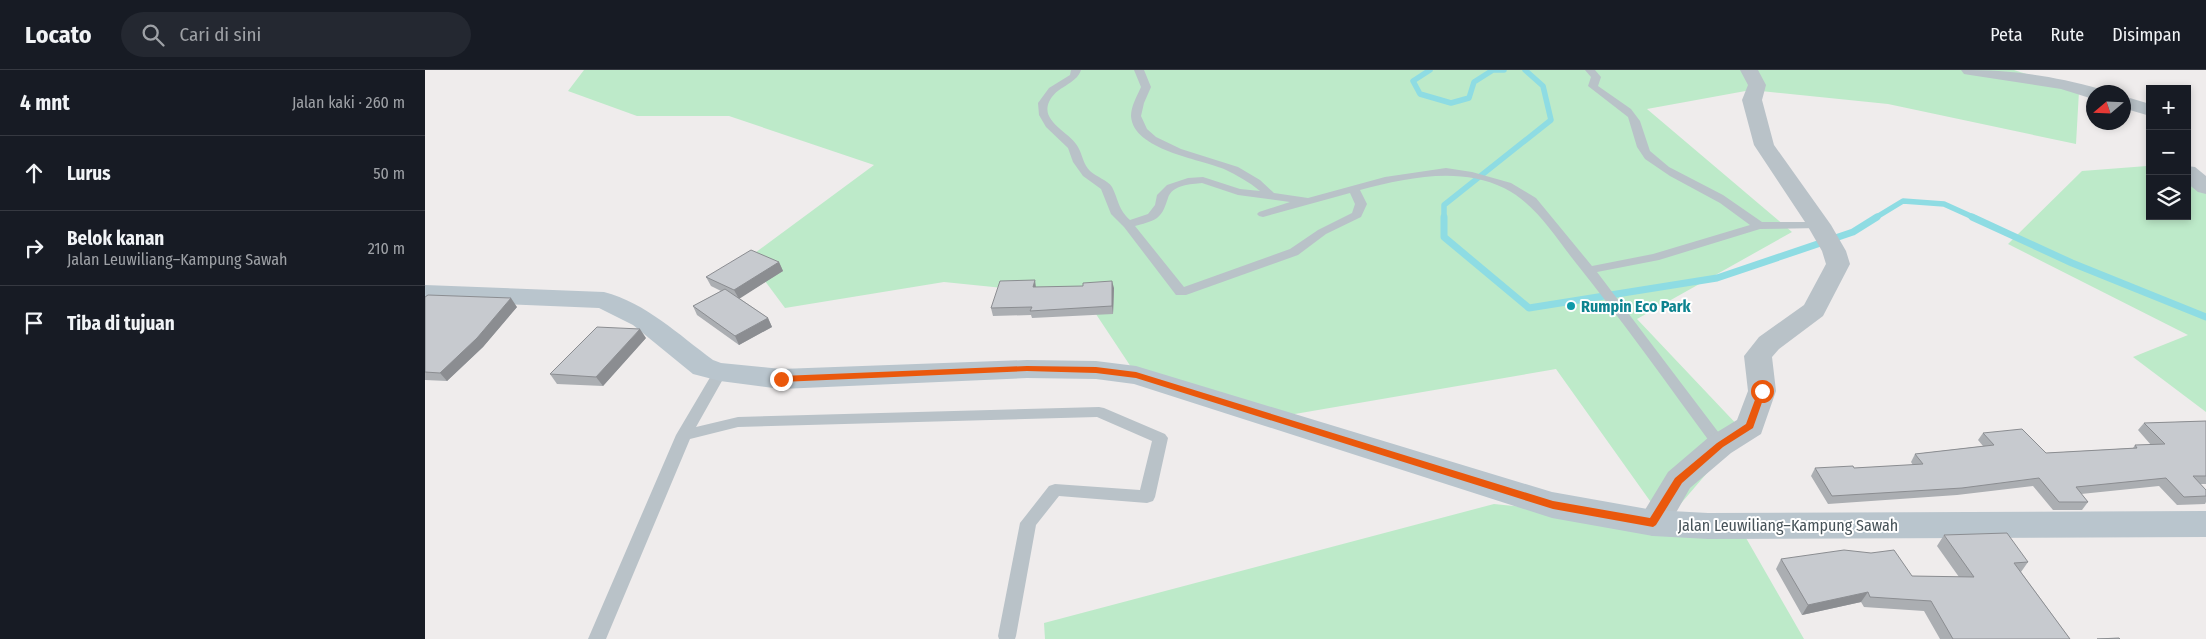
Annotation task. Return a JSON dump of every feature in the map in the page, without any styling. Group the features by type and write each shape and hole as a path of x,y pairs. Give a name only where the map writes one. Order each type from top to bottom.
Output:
{"main road":[{"name":"Jalan Leuwiliang–Kampung Sawah","path":"425,293 603,300 642,319 703,367 720,372 781,379 1027,369 1096,370 1136,375 1553,505 1653,523 1708,526 2206,524"}],"street":[{"path":"1653,523 1679,480 1720,445 1750,426 1762,391 1758,356 1769,343 1814,310 1838,264 1825,236 1764,146 1752,100 1757,85 1749,70"},
{"path":"1971,70 2054,82 2086,91"},
{"path":"2131,104 2146,109"},
{"path":"2191,175 2206,187"}],"lane":[{"path":"1076,70 1074,76 1052,90 1043,103 1044,116 1050,125 1073,147 1078,162 1087,174 1106,187 1115,212 1128,225 1181,292 1294,252 1322,232 1357,215 1361,204 1354,189"},
{"path":"1139,70 1146,87 1136,112 1137,120 1142,129 1157,141 1182,154 1226,166 1242,173 1270,195"},
{"path":"1590,70 1596,77 1593,86 1598,92 1626,108 1634,118 1640,145 1648,156 1660,166 1721,198 1759,226"},
{"path":"1263,214 1385,180 1446,171 1472,175 1507,186 1532,200 1603,288 1720,445"},
{"path":"1128,225 1152,216 1161,206 1163,195 1171,187 1187,181 1203,180 1238,192 1308,201"},
{"path":"1589,270 1655,257 1759,226 1825,236"},
{"path":"597,639 684,435 720,372"},
{"path":"684,435 738,422 1099,412 1160,438 1147,496 1055,490 1028,523 1007,636"}],"green space":[{"path":"584,70 2014,70 2079,91 2076,144 1888,104 1751,90 1647,109 1792,232 1637,319 1743,431 1665,522 1556,369 1265,419 1133,370 1084,296 944,282 785,308 748,258 874,165 729,116 637,116 568,91"},
{"path":"2146,166 2146,220 2191,220 2191,177 2206,181 2206,412 2133,357 2188,335 2008,244 2082,171"},
{"path":"1494,504 1742,531 1804,639 1045,639 1044,623"}],"building":[{"path":"751,250 779,262 734,290 706,277"},
{"path":"1035,280 1033,287 1083,286 1083,283 1112,281 1112,306 1030,311 1032,307 991,308 1000,281"},
{"path":"725,289 768,318 735,336 693,306"},
{"path":"428,295 511,298 477,338 440,373 425,372 425,297"},
{"path":"597,327 640,329 596,377 550,374"},
{"path":"2206,421 2206,476 2193,476 2206,490 2206,496 2184,497 2166,478 2076,487 2088,502 2059,502 2039,478 1962,488 1832,496 1815,468 1923,464 1915,454 1994,445 1983,433 2022,429 2046,453 2137,448 2135,445 2165,444 2144,423"},
{"path":"2007,533 2028,562 2014,563 2070,639 1953,639 1931,601 1870,597 1868,592 1808,605 1781,559 1844,550 1871,553 1894,550 1912,576 1974,577 1944,535"}],"waterway":[{"path":"1430,70 1413,81 1420,94 1451,103 1469,98 1474,82 1493,70 1504,70"},
{"path":"1525,70 1543,86 1551,120 1444,205 1444,237 1529,308 1717,278 1853,232 1877,217"},
{"path":"1875,218 1903,201 1944,204 1975,218"},
{"path":"1972,217 2072,263 2206,317"}],"place":[{"name":"Rumpin Eco Park","path":"1571,306"}],"route":[{"path":"781,379 1027,369 1096,370 1136,375 1553,505 1653,523 1679,480 1720,445 1750,426 1762,391"}]}
